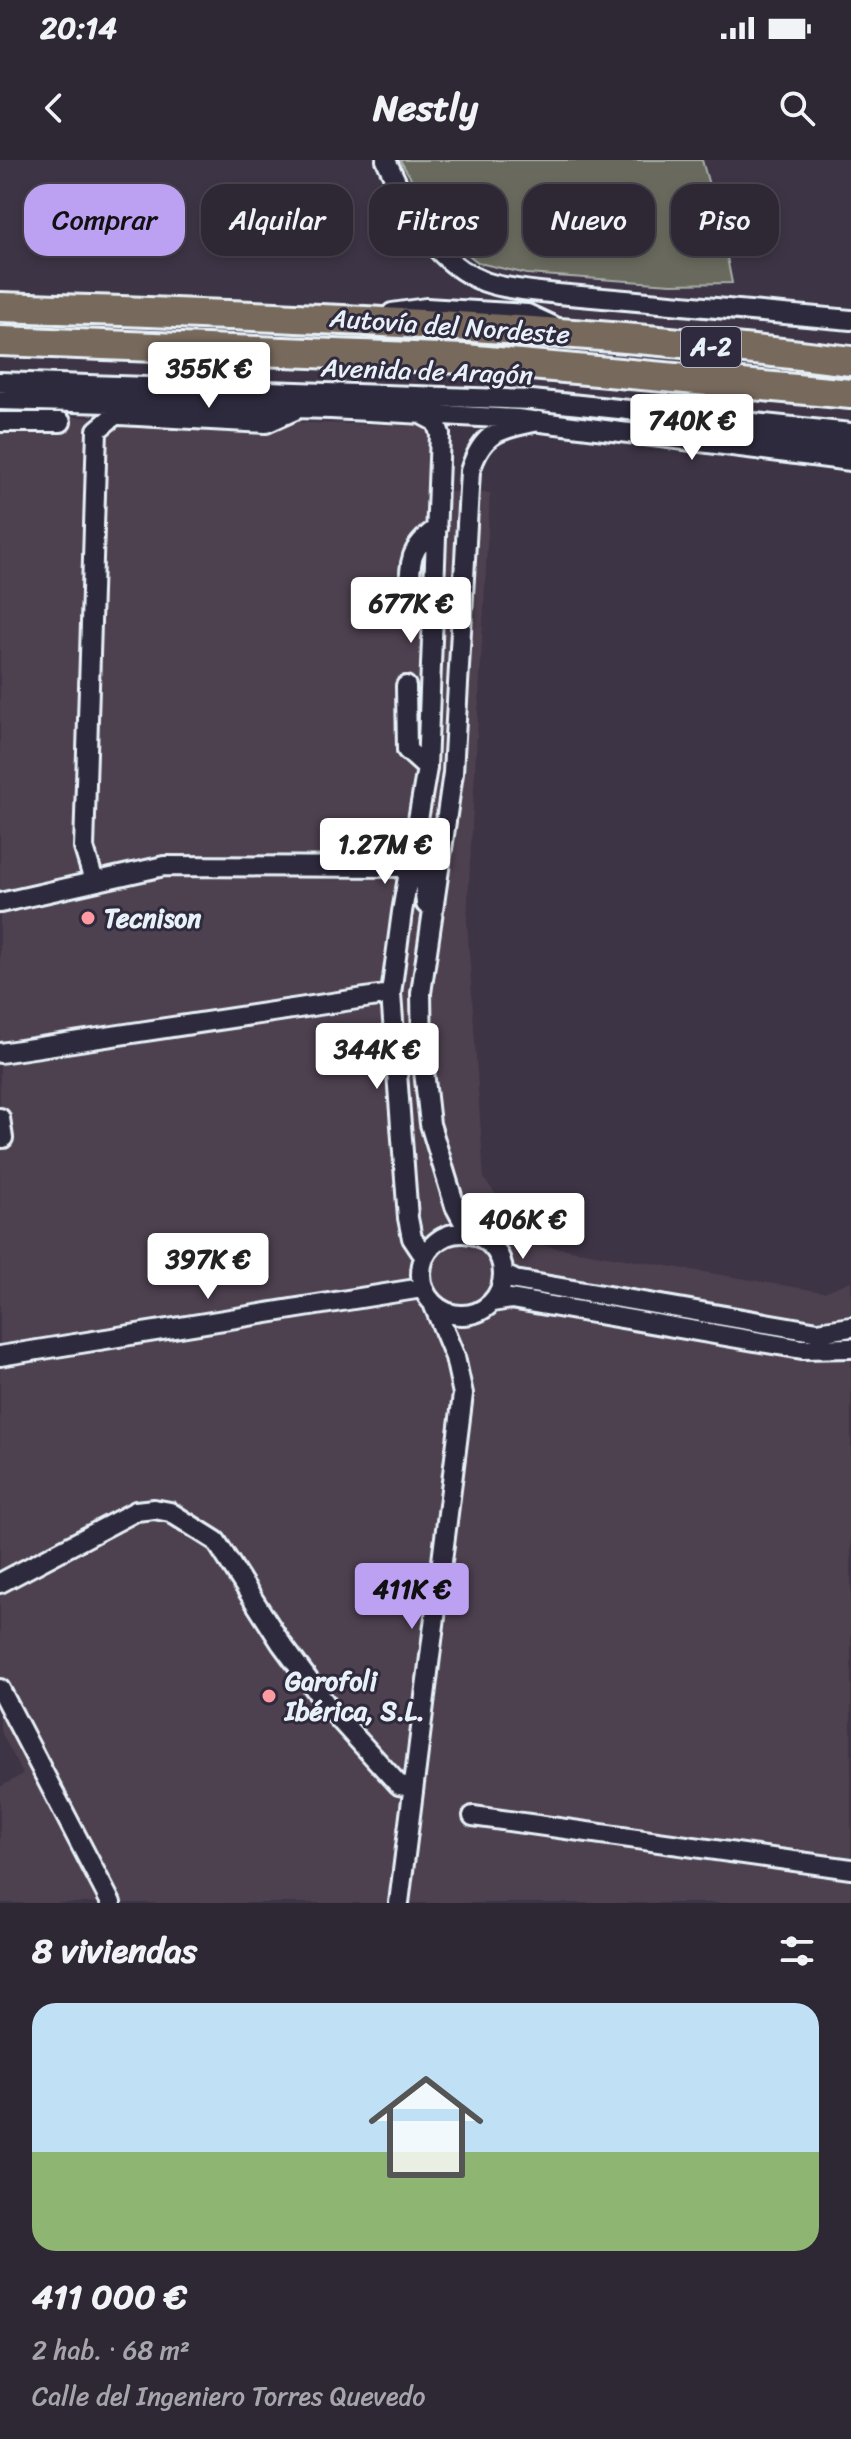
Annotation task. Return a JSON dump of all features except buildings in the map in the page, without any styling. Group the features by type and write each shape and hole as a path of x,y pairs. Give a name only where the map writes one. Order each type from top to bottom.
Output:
{"highway":[{"name":"Autovía del Nordeste","path":"0,307 352,319 572,335 851,361"},
{"name":"Autovía del Nordeste","path":"0,341 465,359 851,394"}],"street":[{"path":"386,160 418,226 436,250 485,282 558,294 851,320"},
{"name":"Avenida de Aragón","path":"0,382 532,400 851,433"},
{"path":"0,400 108,409 300,408 538,421 851,461"},
{"path":"532,400 851,447"},
{"path":"94,881 84,848 97,430 108,409"},
{"path":"419,413 436,422 440,434 427,768 391,994 408,1218 412,1238 424,1256"},
{"path":"470,1234 455,1206 430,1124 422,1053 421,993 453,773 470,471 476,452 489,436 538,421"},
{"path":"0,422 61,422"},
{"path":"410,608 411,560 415,547 437,528"},
{"path":"406,686 407,750 427,768"},
{"path":"0,903 164,866 409,867 423,871 428,936"},
{"path":"0,1053 391,994"},
{"path":"0,1118 3,1138"},
{"path":"399,1903 463,1394 455,1357 434,1306 422,1288 421,1267 424,1256 438,1240 459,1233 470,1234 490,1244 497,1252 503,1274 502,1284 492,1302 479,1312 464,1316 448,1314 434,1306"},
{"path":"503,1274 515,1280 818,1332 851,1327"},
{"path":"0,1356 422,1288"},
{"path":"492,1302 511,1299 802,1349 851,1348"},
{"path":"455,1357 461,1334 472,1314"},
{"path":"0,1583 136,1511 154,1509 170,1512 216,1541 281,1643 329,1708 399,1785 413,1787"},
{"path":"0,1689 111,1903"},
{"path":"473,1816 851,1869"}],"shaded area":[{"path":"0,415 430,426 428,491 490,493 467,920 484,1179 535,1244 824,1292 851,1281 851,1903 0,1903 0,1787 23,1774 0,1730"}],"green space":[{"path":"400,160 702,160 709,184 671,184 671,256 727,256 732,283 671,284 527,274 479,263 470,256 507,256 507,184 414,184"}],"place":[{"name":"Tecnison","path":"88,918"},
{"name":"Garofoli Ibérica, S.L.","path":"269,1696"}]}
